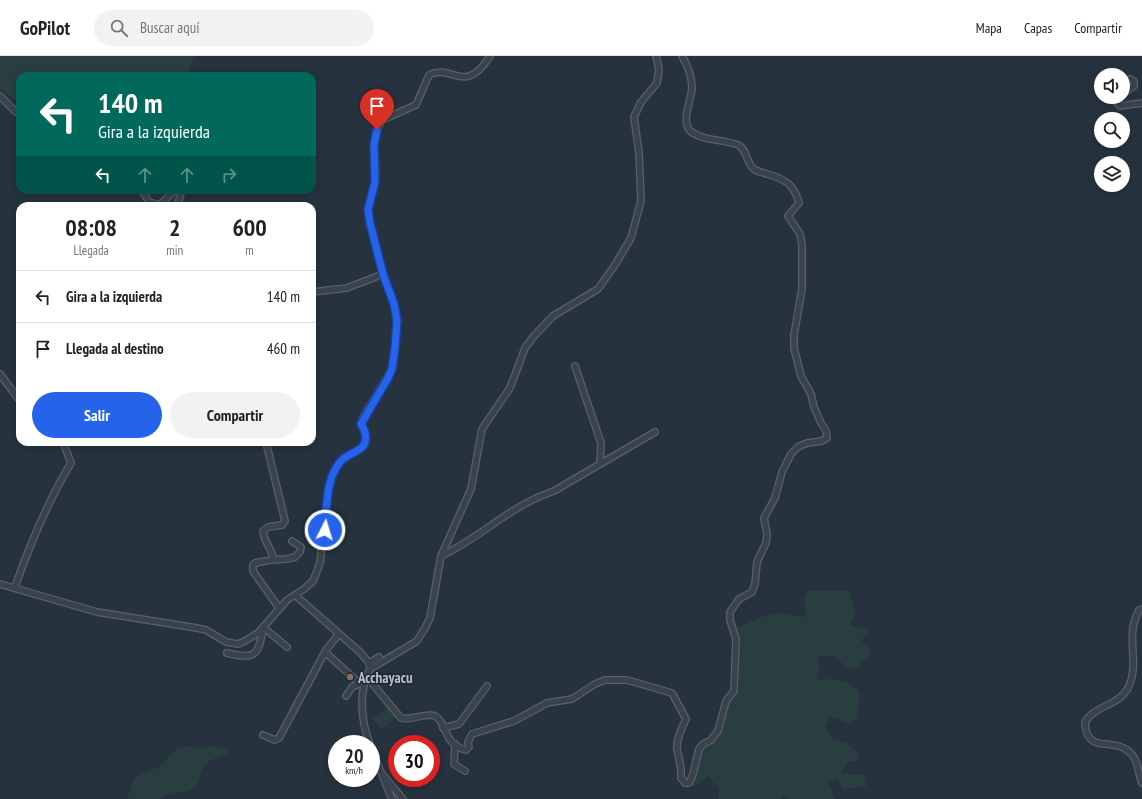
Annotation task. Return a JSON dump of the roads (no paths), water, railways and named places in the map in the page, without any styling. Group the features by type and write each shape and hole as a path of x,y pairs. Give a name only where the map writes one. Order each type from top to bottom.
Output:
{"street":[{"path":"0,584 15,587 97,612 206,630 226,642 238,644 252,638 279,608 313,581 320,563 328,488 336,467 344,459 362,448 365,438 361,424 362,419 392,369 395,348 397,321 394,304 383,274 368,210 375,182 374,145 377,130 382,120 416,105 429,75 441,72 457,77 472,75 484,66 490,56"},
{"path":"346,696 352,687 363,680 370,669 417,641 425,628 430,618 440,556 471,489 482,429 510,388 525,348 553,316 598,289 615,265 631,238 641,201 639,153 634,117 641,102 657,83 659,69 656,56"},
{"path":"326,653 363,680 401,718 408,720 428,714 439,718 449,739 454,744 466,750 469,747 468,742 472,734 514,721 547,703 572,699 595,684 605,680 627,680 672,693 686,718 677,748 682,769 681,778 685,783 689,783 693,774 699,748 711,740 718,731 726,701 734,691 736,639 730,620 730,612 739,599 752,592 755,584 757,562 766,543 767,534 764,518 775,498 786,463 791,454 798,447 806,443 822,441 827,438 826,431 814,408 811,394 801,376 794,348 794,335 802,289 802,245 800,234 788,216 799,203 796,193 785,180 759,172 752,167 746,154 740,146 710,139 690,131 686,120 691,93 691,82 689,69 682,56"},
{"path":"1130,79 1134,81 1134,86 1130,89"},
{"path":"0,96 16,112"},
{"path":"1118,104 1120,106 1142,103"},
{"path":"163,202 171,194"},
{"path":"316,292 348,288 383,274"},
{"path":"575,366 601,443 600,463"},
{"path":"0,374 16,396"},
{"path":"440,556 454,550 496,521 537,497 554,491 655,432"},
{"path":"15,587 31,542 60,482 71,463 65,446"},
{"path":"267,446 285,521 282,525 268,527 263,531 263,535 273,557 271,560"},
{"path":"279,608 253,571 253,565 255,563 295,557 300,552 301,546 292,541"},
{"path":"295,595 360,652 369,663 370,669"},
{"path":"1142,609 1138,610 1134,619 1131,634 1134,666 1128,689 1115,702 1091,713 1085,722 1087,734 1097,743 1121,747 1132,755 1139,769 1142,783"},
{"path":"263,627 287,647"},
{"path":"228,653 245,657 254,655 258,650 263,627"},
{"path":"263,735 275,740 279,738 326,650 339,634"},
{"path":"369,663 379,657"},
{"path":"363,680 362,694 366,735"},
{"path":"443,728 459,724 488,686"},
{"path":"454,744 454,764 465,771"},
{"path":"381,773 392,799"},
{"path":"381,773 403,799"}],"place":[{"name":"Acchayacu","path":"350,677"}]}
